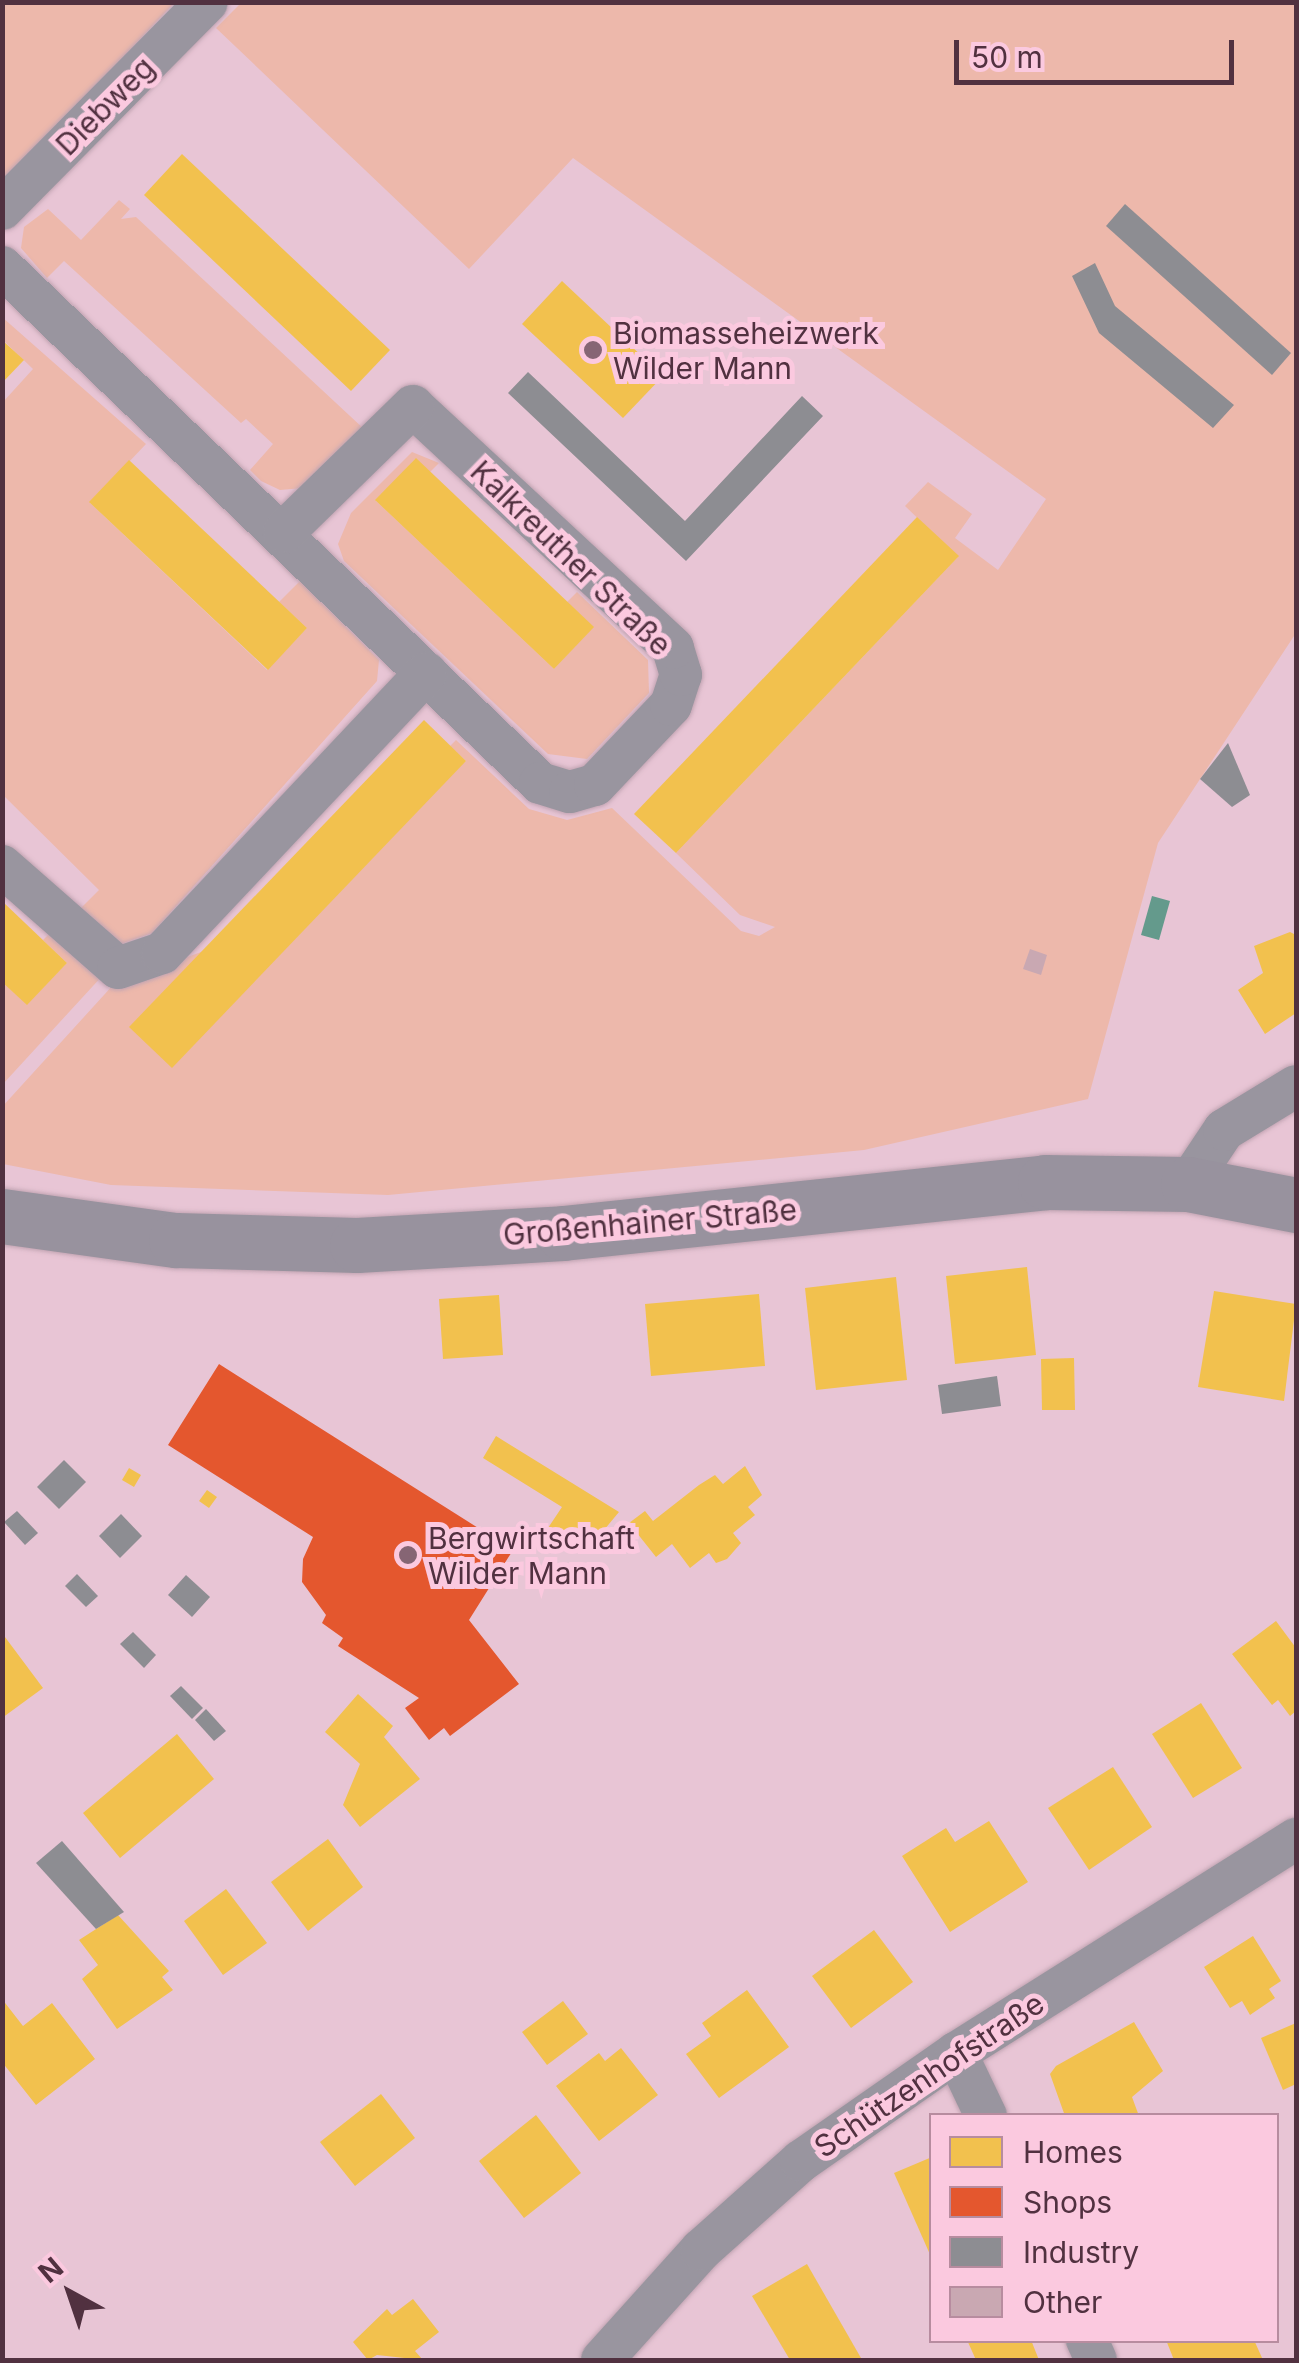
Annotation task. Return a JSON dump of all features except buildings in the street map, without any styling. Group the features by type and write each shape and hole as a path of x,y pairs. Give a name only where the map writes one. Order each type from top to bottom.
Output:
{"main road":[{"name":"Großenhainer Straße","path":"2,1216 176,1240 356,1245 563,1233 1045,1182 1188,1184 1296,1205"}],"street":[{"name":"Diebweg","path":"2,209 207,2"},
{"name":"Kalkreuther Straße","path":"2,267 284,532 540,783 570,792 595,785 671,705 682,675 673,648 413,406 284,532"},
{"path":"2,866 118,968 162,953 426,673"},
{"path":"1188,1184 1224,1130 1296,1086"},
{"name":"Schützenhofstraße","path":"602,2360 701,2250 801,2161 956,2053 1296,1839"},
{"path":"956,2053 985,2113"}],"shaded area":[{"path":"3,3 174,3 3,184"},
{"path":"241,3 1296,3 1296,633 1158,843 1088,1099 864,1150 388,1195 111,1185 3,1164 2,1107 114,984 201,952 466,761 450,746 456,740 529,809 567,820 612,808 741,931 759,936 775,927 740,915 676,853 958,557 905,506 928,482 972,514 955,538 998,570 1046,499 573,158 469,269 216,28"},
{"path":"119,200 130,209 121,219 136,217 364,429 303,488 280,490 261,481 250,470 273,444 246,419 241,423 64,261 47,278 21,248 24,227 48,209 81,240"},
{"path":"2,317 146,444 90,503 267,670 307,628 279,602 300,581 379,660 377,681 152,933 115,946 69,920 99,890 3,795 3,402 33,369 3,340"},
{"path":"412,452 439,463 430,472 415,459 376,501 554,669 593,627 567,602 577,592 648,660 649,693 587,759 548,754 344,561 338,544 351,513"},
{"path":"1152,896 1170,901 1159,940 1141,935"},
{"path":"55,928 104,974 3,1084 2,982 27,1004 67,963 43,940"}],"place":[{"name":"Biomasseheizwerk Wilder Mann","path":"593,350"},
{"name":"Bergwirtschaft Wilder Mann","path":"408,1555"}]}
